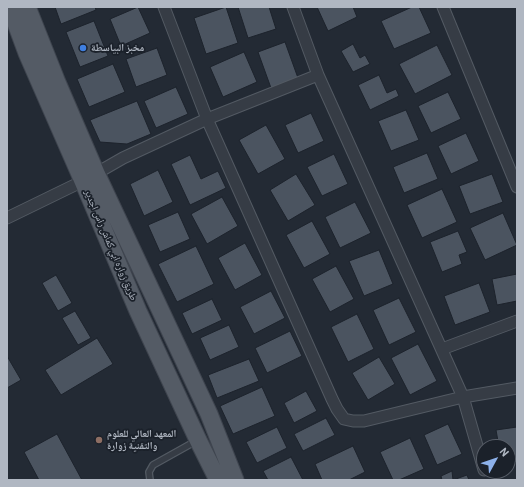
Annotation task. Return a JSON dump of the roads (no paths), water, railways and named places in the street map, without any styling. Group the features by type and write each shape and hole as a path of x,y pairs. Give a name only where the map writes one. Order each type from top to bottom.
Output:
{"main road":[{"name":"طريق زواره ابي كماش راس اجدير","path":"10,7 27,53 90,177 138,311 218,480"},
{"path":"27,7 56,80 90,177 209,414 235,480"}],"street":[{"path":"164,7 207,119 332,399 344,418 353,421 364,421 464,397 517,388"},
{"path":"293,7 318,76 464,397 476,441"},
{"path":"443,7 513,166 517,187"},
{"path":"7,218 90,177 124,158 207,119 318,76"},
{"path":"442,349 517,321"}],"lane":[{"path":"150,480 149,472 153,465 198,440"}],"place":[{"name":"مخبز البياسطة","path":"83,48"},
{"name":"المعهد العالي للعلوم والتقنية زوارة","path":"99,440"}]}
